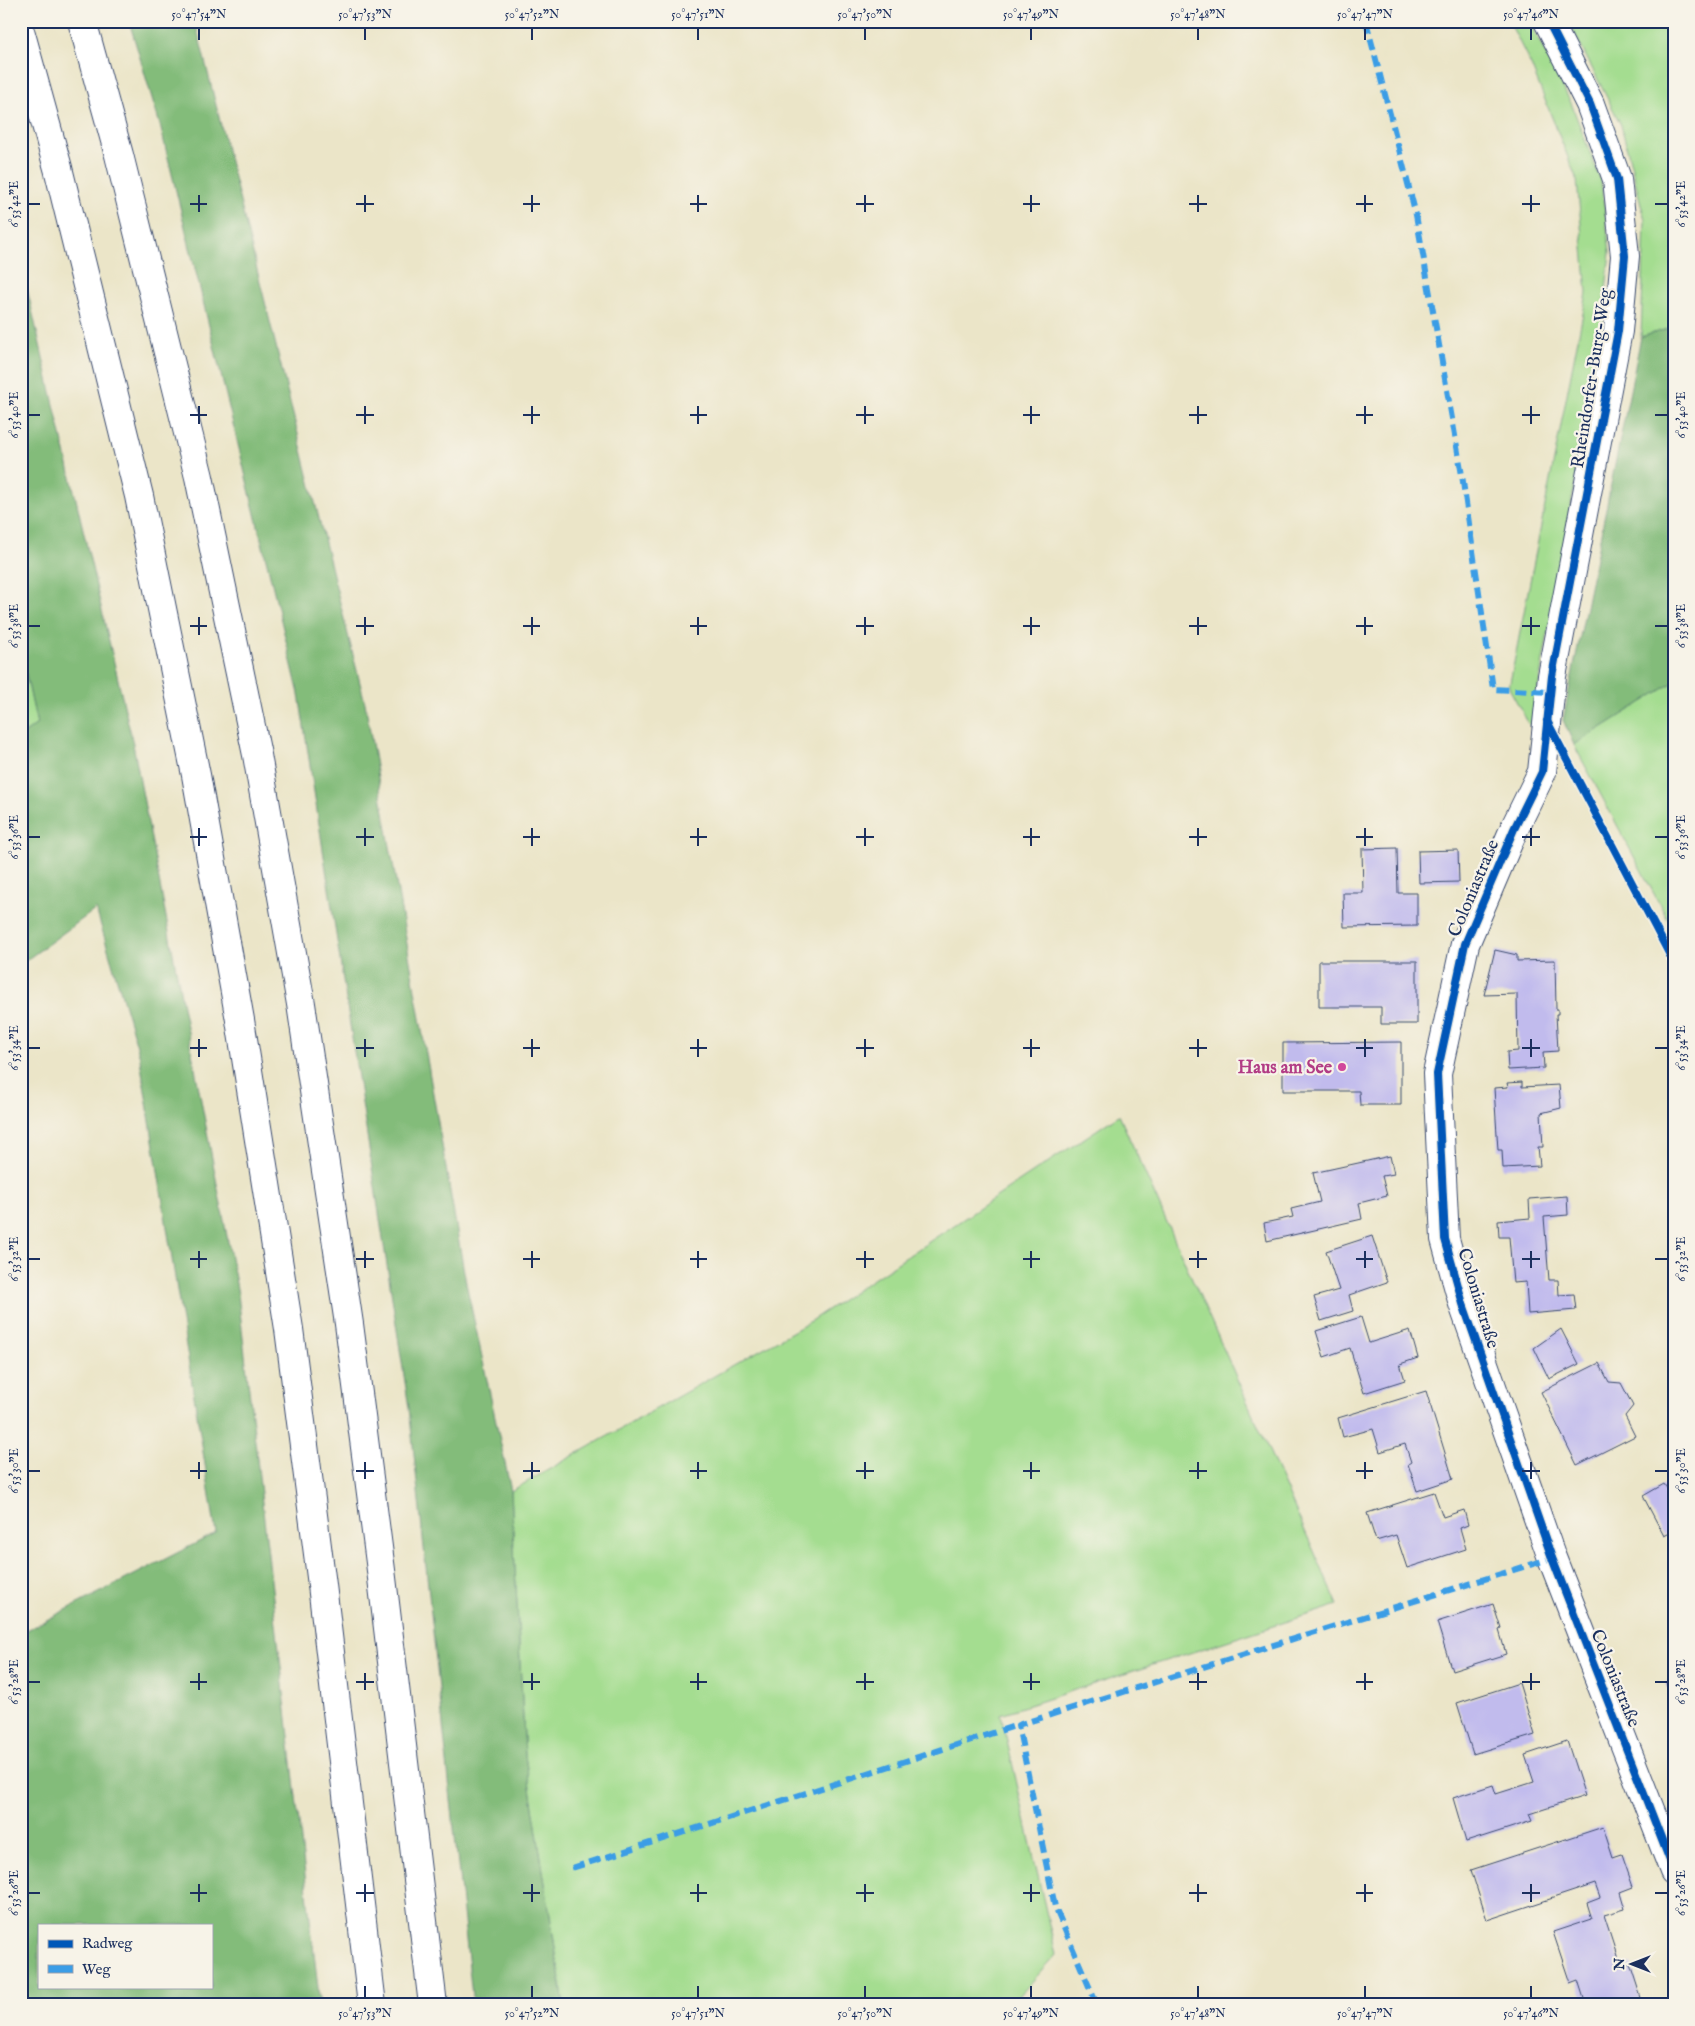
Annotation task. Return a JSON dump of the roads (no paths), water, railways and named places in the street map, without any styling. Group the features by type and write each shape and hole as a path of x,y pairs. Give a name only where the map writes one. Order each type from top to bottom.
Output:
{"main road":[{"path":"82,21 119,155 199,477 258,756 301,1004 349,1324 382,1578 433,2005"},
{"name":"Rheindorfer-Burg-Weg","path":"1548,21 1590,104 1617,179 1625,256 1618,331 1552,676 1548,721"},
{"path":"21,34 58,168 139,496 196,774 240,1020 290,1339 324,1595 372,2005"},
{"name":"Coloniastraße","path":"1548,721 1542,772 1514,829 1465,944 1437,1074 1445,1239 1463,1304 1552,1558 1674,1870"}],"place":[{"name":"Haus am See","path":"1342,1067"}]}
